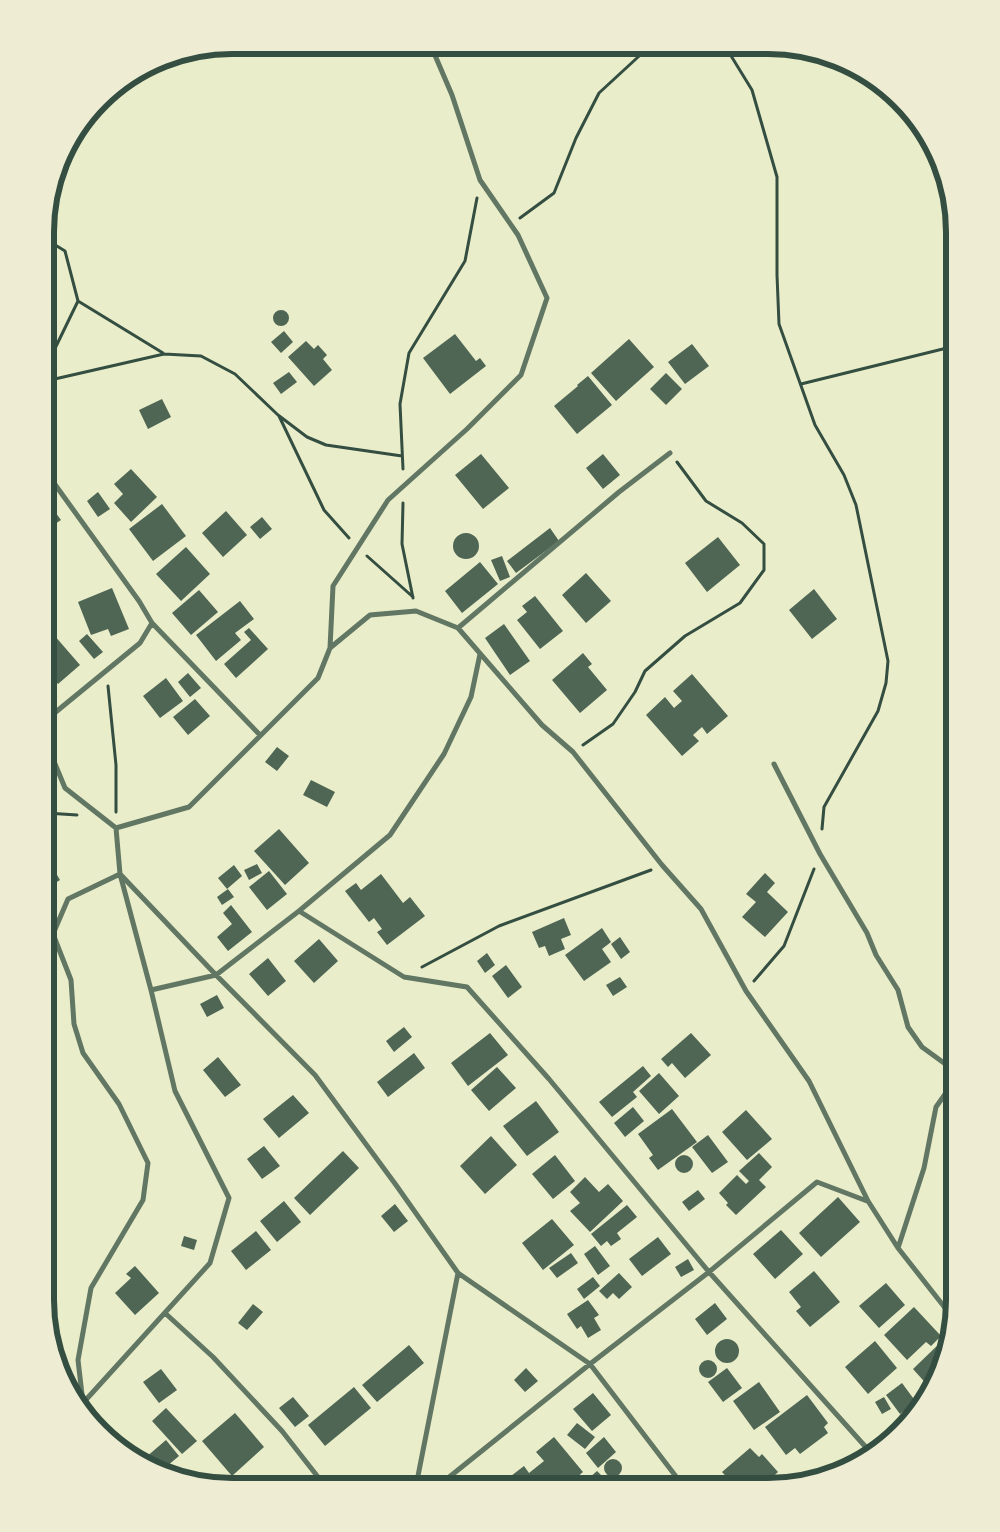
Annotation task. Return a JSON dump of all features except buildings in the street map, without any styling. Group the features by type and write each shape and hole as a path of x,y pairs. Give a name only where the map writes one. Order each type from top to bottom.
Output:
{"street":[{"path":"116,828 189,807 318,678 330,648 333,586 388,500 467,430 521,375 547,298 518,235 480,180 452,95 434,54"},
{"path":"458,628 619,492 670,453"},
{"path":"54,483 139,601 152,623 260,735"},
{"path":"330,648 370,615 416,611 458,628 542,726 573,752 662,865 701,909 746,991 809,1081 868,1201 898,1248 946,1309"},
{"path":"54,713 140,643 152,623"},
{"path":"152,990 216,975 300,910 390,835 444,754 471,697 480,654"},
{"path":"54,761 65,788 116,828 120,874 152,990 175,1090 230,1198 210,1263 86,1402"},
{"path":"774,764 820,854 867,933 876,956 898,990 908,1027 922,1047 946,1064"},
{"path":"120,874 315,1075 458,1273 590,1364 677,1478"},
{"path":"54,932 68,899 120,874"},
{"path":"300,910 404,977 466,988 549,1079 709,1272 867,1448"},
{"path":"54,937 71,980 74,1024 83,1053 119,1104 148,1163 143,1200 91,1288 78,1360 81,1394"},
{"path":"898,1248 924,1168 936,1107 946,1093"},
{"path":"448,1478 590,1364 709,1272 817,1182 868,1201"},
{"path":"418,1478 458,1273"},
{"path":"165,1313 213,1357 282,1431 318,1478"}],"path":[{"path":"511,225 554,193 576,138 599,93 641,54"},
{"path":"730,54 752,90 777,177 777,275 780,324 815,425 844,475 856,506 888,661 886,683 878,711 824,807 820,854 784,946 746,991"},
{"path":"416,611 402,544 403,486 400,404 409,353 465,261 480,180"},
{"path":"54,245 65,251 78,301 54,350"},
{"path":"78,301 164,354"},
{"path":"801,384 946,348"},
{"path":"54,379 164,354 201,356 235,374 278,415 307,437 326,445 402,456"},
{"path":"278,415 324,510 358,548 413,598"},
{"path":"573,752 613,724 635,692 644,671 685,636 740,603 764,570 764,544 742,523 706,501 670,453"},
{"path":"107,670 116,766 116,828"},
{"path":"54,814 102,817"},
{"path":"404,977 499,926 662,865"}]}
